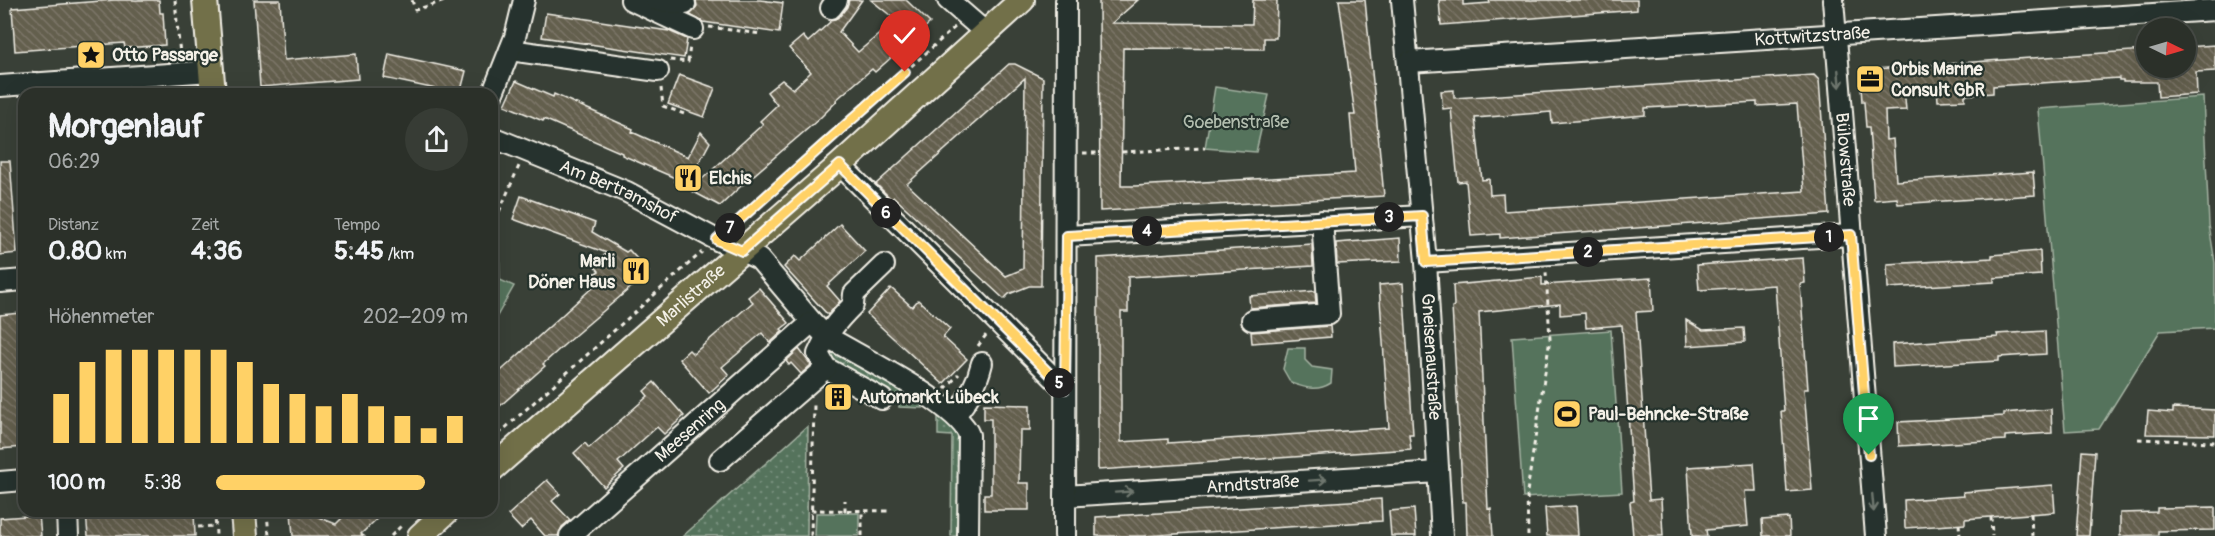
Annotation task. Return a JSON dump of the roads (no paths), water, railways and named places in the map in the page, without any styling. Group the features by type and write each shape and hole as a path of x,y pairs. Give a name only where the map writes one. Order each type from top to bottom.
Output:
{"main road":[{"path":"205,0 212,88"},
{"name":"Marlistraße","path":"498,464 840,165 976,24 1022,0"},
{"path":"243,517 245,536"},
{"path":"420,536 441,517"}],"street":[{"path":"495,88 510,50 524,0"},
{"path":"631,0 693,29"},
{"path":"656,0 685,4"},
{"path":"948,0 976,24"},
{"path":"1065,536 1066,0"},
{"name":"Gneisenaustraße","path":"1402,0 1426,262 1442,536"},
{"name":"Bülowstraße","path":"1833,0 1875,536"},
{"name":"Kottwitzstraße","path":"1408,62 1835,34 2077,9 2215,10"},
{"path":"510,50 664,65"},
{"path":"45,88 181,72 211,71"},
{"path":"0,86 24,88"},
{"name":"Am Bertramshof","path":"498,139 627,192 742,251"},
{"path":"840,165 1065,389"},
{"path":"1067,236 1422,216"},
{"path":"1252,320 1329,314 1322,221"},
{"path":"1426,262 1851,235"},
{"path":"742,251 759,259 819,329 935,399 964,425 969,435 968,536"},
{"name":"Meesenring","path":"570,536 819,329 835,323 853,306 854,294 884,265"},
{"path":"0,282 18,280"},
{"path":"819,329 818,354 826,368 882,399"},
{"path":"955,416 973,390 982,363"},
{"path":"720,460 826,368"},
{"name":"Arndtstraße","path":"1065,496 1438,472"},
{"path":"0,482 18,480"},
{"path":"67,517 68,536"}],"place":[{"name":"Otto Passarge","path":"91,55"},
{"name":"Orbis Marine Consult GbR","path":"1870,79"},
{"name":"Elchis","path":"688,178"},
{"name":"Marli Döner Haus","path":"636,271"},
{"name":"Automarkt Lübeck","path":"838,397"},
{"name":"Paul-Behncke-Straße","path":"1567,414"}],"park label":[{"name":"Goebenstraße","path":"1236,122"}]}
